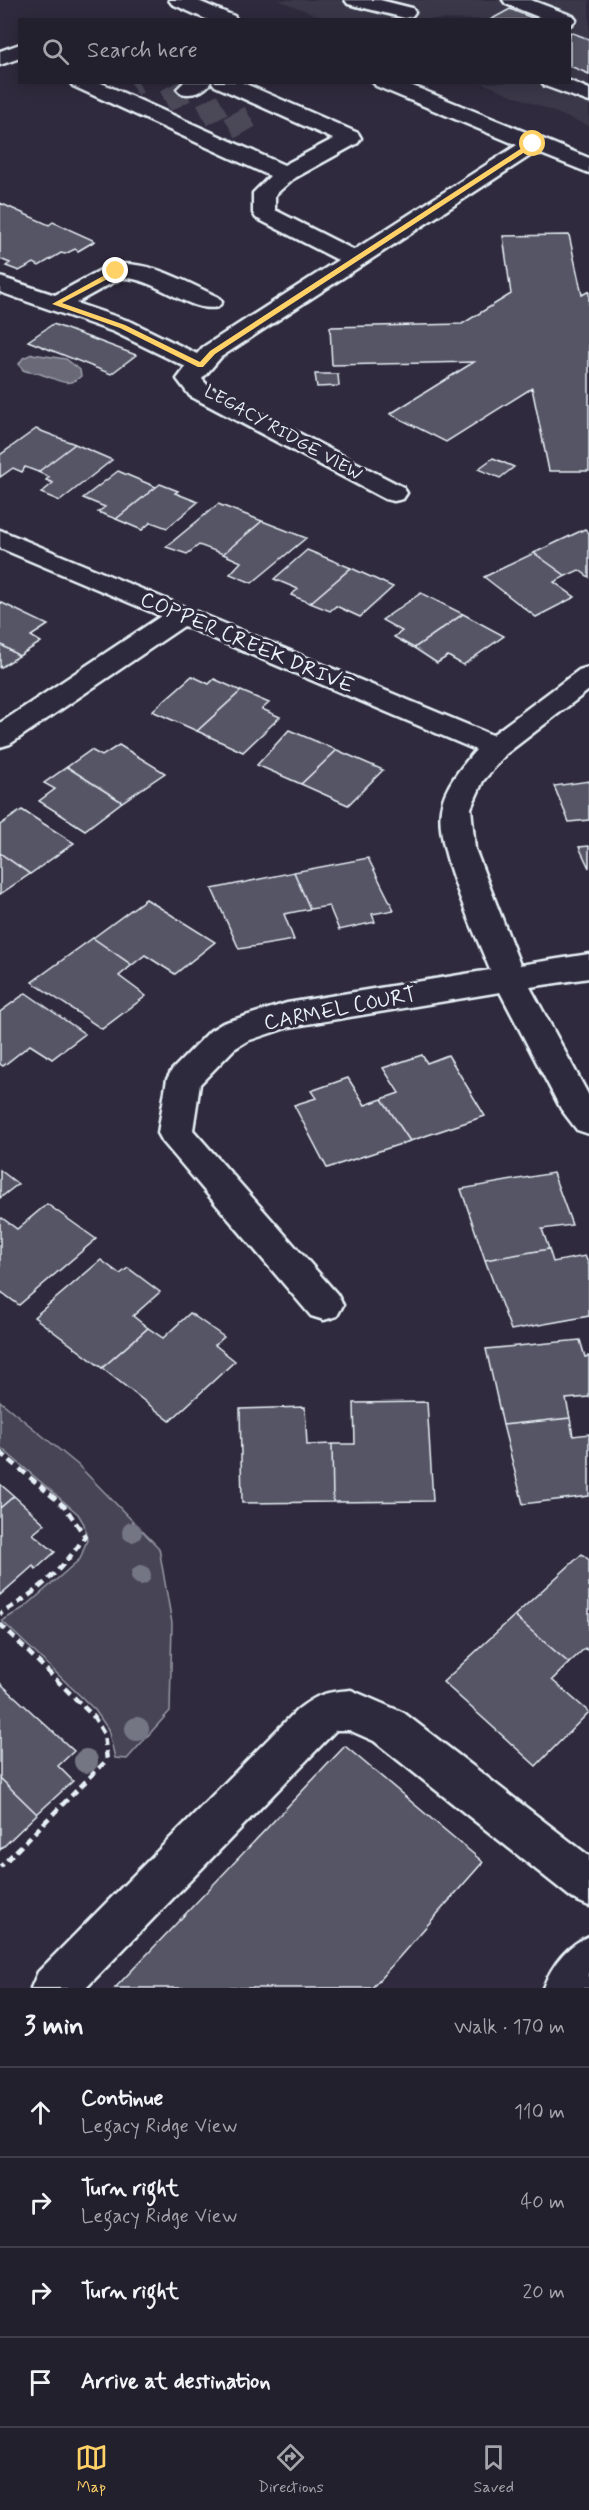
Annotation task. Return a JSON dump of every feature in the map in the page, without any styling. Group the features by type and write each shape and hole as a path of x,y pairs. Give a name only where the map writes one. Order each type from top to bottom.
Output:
{"street":[{"path":"179,0 222,18"},
{"path":"355,0 405,12"},
{"path":"513,0 566,15 589,28"},
{"path":"85,84 285,174"},
{"path":"388,84 589,166"},
{"path":"557,84 589,96"},
{"path":"111,97 132,86"},
{"path":"223,93 245,92 350,138 285,174 264,193 264,213 355,259"},
{"path":"145,111 165,100"},
{"path":"251,116 273,104"},
{"path":"180,127 202,115"},
{"path":"209,140 230,128"},
{"name":"LEGACY RIDGE VIEW","path":"394,493 200,391 189,379 212,352 533,144"},
{"path":"56,304 116,271 125,269 138,272 210,302"},
{"name":"LEGACY RIDGE VIEW","path":"0,284 123,327 201,365"},
{"name":"COPPER CREEK DRIVE","path":"0,538 180,616 495,747"},
{"path":"0,737 180,616"},
{"path":"589,676 495,747 469,778 456,808 459,849 509,978 573,1100 589,1121"},
{"path":"509,978 589,966"},
{"name":"CARMEL COURT","path":"324,1305 175,1133 184,1079 222,1040 236,1032 287,1015 509,978"},
{"path":"54,1988 312,1724 328,1711 351,1710 389,1726 589,1884"}],"path":[{"path":"0,1452 65,1507 85,1536 72,1557 27,1600 0,1614"},
{"path":"0,1623 94,1717 104,1734 107,1760 0,1867"}],"shaded area":[{"path":"278,0 589,0 589,126 484,84 571,84 571,18 323,18"},
{"path":"0,1401 78,1465 159,1548 172,1623 170,1711 127,1759 115,1758 108,1729 95,1710 2,1621 25,1607 80,1559 87,1540 84,1524 78,1514 0,1447"}],"water":[{"path":"32,354 66,359 80,370 81,376 72,382 67,382 23,370 19,364 23,358"}],"building":[{"path":"510,9 532,18 494,18"},
{"path":"571,32 589,39 589,74 571,66"},
{"path":"0,203 49,225 53,222 95,241 78,251 75,249 65,254 61,253 39,266 34,263 19,271 6,266 10,263 0,259"},
{"path":"569,235 582,295 589,291 589,471 549,471 532,388 446,442 390,414 474,362 332,365 330,327 462,324 511,294 503,236"},
{"path":"53,324 136,355 111,374 28,341"},
{"path":"315,374 338,374 339,386 317,387"},
{"path":"36,429 75,444 38,472 25,467 22,472 13,468 0,477 0,455"},
{"path":"75,444 112,460 60,501 41,493 53,483 46,480 49,477 38,472"},
{"path":"493,458 514,467 500,478 478,469"},
{"path":"118,471 156,487 116,519 98,512 105,507 83,498"},
{"path":"160,484 198,502 167,528 151,522 142,530 116,519"},
{"path":"218,504 262,521 223,554 199,545 187,554 166,547"},
{"path":"262,521 306,538 252,583 230,574 241,562 223,554"},
{"path":"585,529 589,533 589,577 579,570 566,576 534,553"},
{"path":"307,550 351,568 310,603 291,595 298,589 274,579"},
{"path":"534,553 566,576 554,582 575,597 536,617 484,577"},
{"path":"351,568 393,587 360,617 336,606 330,611 310,603"},
{"path":"421,593 463,614 414,648 394,637 402,631 382,620"},
{"path":"0,602 48,625 31,636 41,642 19,656 0,644"},
{"path":"463,614 504,636 463,665 448,656 437,663 414,648"},
{"path":"0,644 19,656 0,668"},
{"path":"192,676 209,684 214,679 241,691 197,731 152,711"},
{"path":"241,691 269,703 262,709 280,717 243,752 197,731"},
{"path":"289,730 337,750 301,784 257,765"},
{"path":"119,745 165,773 122,802 67,767 91,750 102,756"},
{"path":"337,750 383,770 348,805 301,784"},
{"path":"67,767 122,802 85,830 39,801 55,789 44,783"},
{"path":"589,781 589,820 569,822 554,786"},
{"path":"22,810 74,843 30,874 0,853 0,825"},
{"path":"589,846 589,868 579,847"},
{"path":"0,853 30,874 0,894"},
{"path":"368,858 394,910 372,914 375,922 339,930 329,906 310,909 294,872"},
{"path":"294,872 310,909 284,914 294,940 239,949 212,889"},
{"path":"146,899 215,942 175,974 145,955 132,965 93,938"},
{"path":"93,938 132,965 119,976 146,996 102,1029 32,982"},
{"path":"26,993 85,1034 52,1059 30,1045 3,1066 0,1064 0,1012"},
{"path":"422,1055 427,1063 448,1055 485,1116 410,1141 382,1099 399,1093 383,1068"},
{"path":"348,1078 365,1105 382,1099 410,1141 327,1168 294,1105 316,1098 311,1091"},
{"path":"0,1170 18,1184 0,1198"},
{"path":"553,1173 572,1225 542,1229 549,1249 485,1260 461,1189"},
{"path":"47,1204 96,1239 19,1305 0,1291 0,1220 2,1218 17,1229"},
{"path":"549,1249 553,1262 585,1256 589,1265 589,1316 511,1330 485,1260"},
{"path":"101,1260 120,1274 128,1268 160,1292 133,1316 148,1328 102,1368 34,1317"},
{"path":"190,1313 224,1337 215,1345 235,1361 170,1421 102,1368 148,1328 163,1338"},
{"path":"580,1340 585,1357 589,1356 589,1397 566,1399 570,1418 503,1425 486,1349"},
{"path":"427,1402 433,1501 333,1502 332,1444 355,1444 354,1403"},
{"path":"305,1407 307,1445 332,1444 333,1502 242,1503 240,1409"},
{"path":"570,1418 573,1436 589,1434 589,1496 523,1504 503,1425"},
{"path":"0,1484 14,1496 0,1508"},
{"path":"14,1496 45,1524 33,1534 55,1552 36,1569 33,1566 0,1595 0,1508"},
{"path":"582,1554 589,1560 589,1652 585,1648 569,1663 514,1616"},
{"path":"514,1616 569,1663 552,1680 589,1712 536,1766 443,1682"},
{"path":"0,1683 74,1751 58,1766 73,1781 37,1814 0,1778"},
{"path":"345,1746 483,1862 372,1988 115,1988"},
{"path":"0,1778 37,1814 0,1850"}],"tunnel":[{"path":"165,101 188,89"},
{"path":"202,115 223,104"},
{"path":"230,128 251,116"}],"route":[{"path":"116,271 56,304 123,327 201,365 212,352 533,144"}]}
